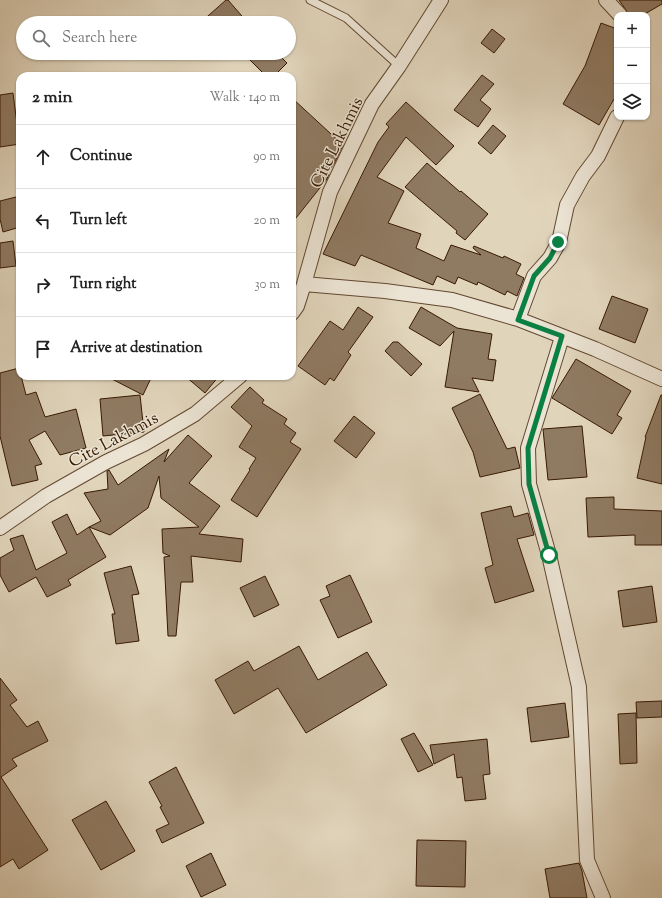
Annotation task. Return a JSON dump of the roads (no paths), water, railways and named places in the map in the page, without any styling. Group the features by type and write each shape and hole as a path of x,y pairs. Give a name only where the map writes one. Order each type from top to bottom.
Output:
{"street":[{"name":"Cite Lakhmis","path":"296,307 330,192 372,104 399,66 441,0"},
{"path":"606,0 617,12"},
{"path":"518,320 534,276 550,258 558,242 567,205 583,176 598,156 616,120"},
{"path":"304,284 385,291 452,300 518,320 562,336 662,379"},
{"path":"562,336 528,448 529,484 549,555 579,687 588,860 603,898"},
{"name":"Cite Lakhmis","path":"0,528 46,496 106,462 144,444 194,414 237,380"}],"lane":[{"path":"310,0 346,18 399,66"}]}
